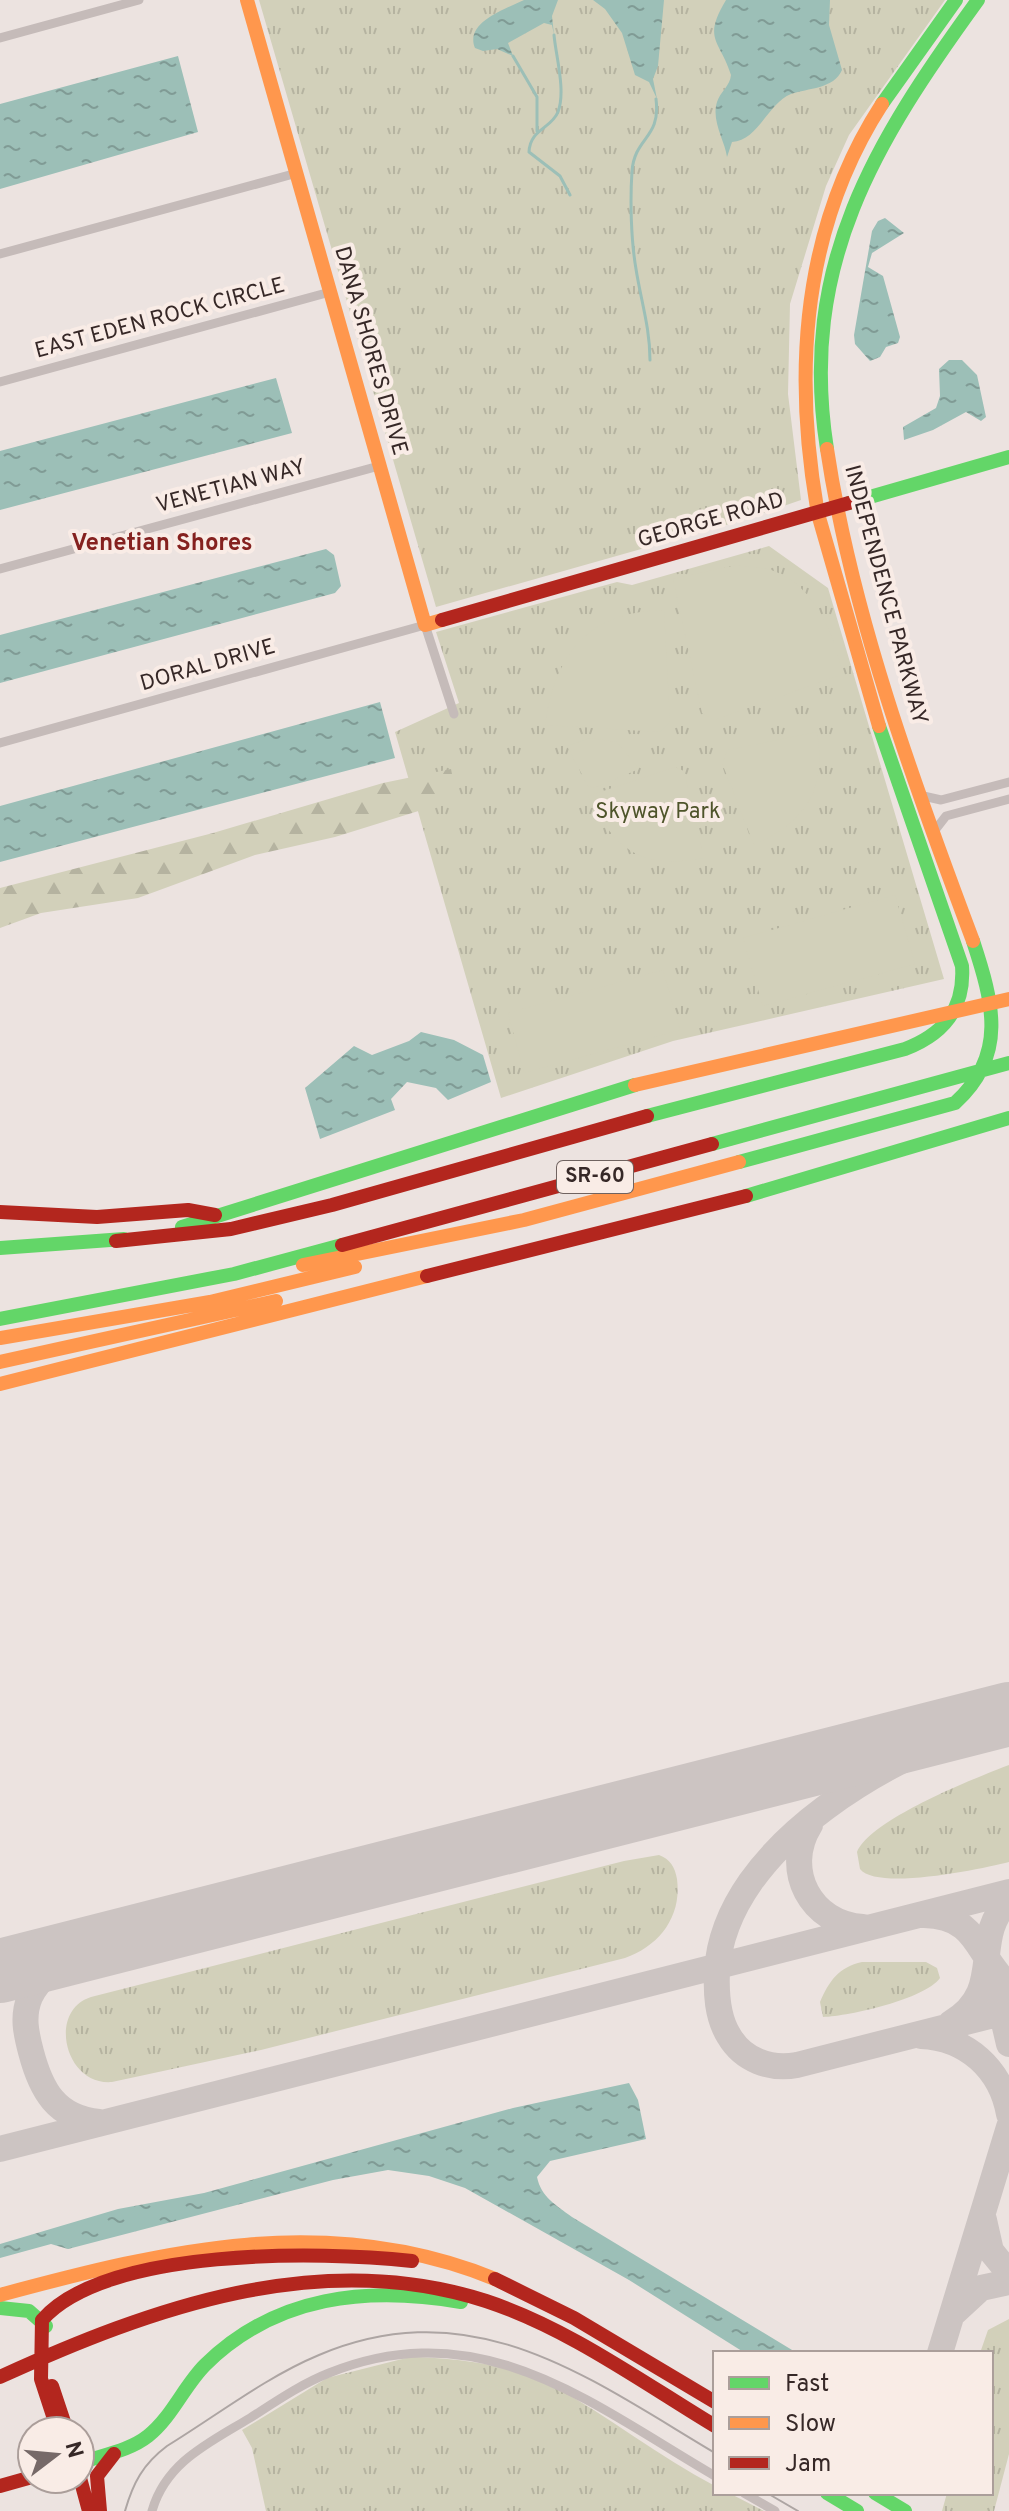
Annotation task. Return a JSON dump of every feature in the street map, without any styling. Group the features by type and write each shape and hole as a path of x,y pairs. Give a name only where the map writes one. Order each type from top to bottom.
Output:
{"main road":[{"name":"DANA SHORES DRIVE","path":"247,0 425,625"},
{"name":"INDEPENDENCE PARKWAY","path":"116,1241 231,1229 332,1205 603,1127 905,1049 928,1041 946,1026 962,1000 962,966 892,771 818,514 806,442 802,375 806,322 820,248 838,193 866,131 956,0"},
{"name":"INDEPENDENCE PARKWAY","path":"524,1220 935,1110 966,1098 994,1065 1002,1034 997,1008 917,794 836,509 826,459 820,391 825,311 839,244 858,189 886,132 978,0"},
{"name":"GEORGE ROAD","path":"425,625 1009,457"},
{"path":"0,1248 116,1241 221,1216 652,1080 1009,999"},
{"name":"SR-60","path":"0,1319 234,1274 1009,1063"},
{"path":"0,1384 361,1290 737,1199 893,1156 1009,1118"},
{"path":"0,1212 97,1217 188,1210 221,1216"},
{"path":"234,1274 343,1260 524,1220"},
{"path":"0,1338 210,1302 494,1233 524,1220"},
{"path":"0,1362 212,1313 361,1290"},
{"path":"0,2295 196,2247 281,2239 371,2244 443,2261 526,2292 713,2401"},
{"path":"53,2415 41,2379 42,2320 68,2296 108,2281 217,2258 264,2253 369,2256 487,2276"},
{"path":"0,2377 134,2323 253,2287 336,2277 415,2282 449,2289 525,2316 713,2425"},
{"path":"96,2458 147,2437 202,2368 243,2332 271,2315 332,2296 407,2293 447,2298 518,2318 563,2336"},
{"path":"0,2308 29,2311 42,2320 50,2336 50,2377 62,2415"},
{"path":"100,2511 97,2476 117,2451"},
{"path":"830,2495 857,2511"},
{"path":"878,2495 905,2511"}],"street":[{"path":"0,38 139,0"},
{"path":"0,254 297,173"},
{"name":"EAST EDEN ROCK CIRCLE","path":"0,382 330,292"},
{"name":"VENETIAN WAY","path":"0,569 379,466"},
{"name":"DANA SHORES DRIVE","path":"425,625 454,714"},
{"name":"DORAL DRIVE","path":"0,743 425,625"},
{"path":"917,794 941,800 1009,782"},
{"path":"932,834 946,816 1009,799"},
{"path":"152,2511 166,2479 182,2461 302,2385 365,2360 439,2351 514,2365 553,2381 713,2475"},
{"path":"747,2495 775,2511"}],"green space":[{"path":"259,0 945,0 849,135 826,186 790,304 788,394 801,500 740,521 436,607"},
{"name":"Skyway Park","path":"769,546 828,588 944,979 673,1041 501,1098 395,732 459,703 436,632 617,582 632,585"},
{"path":"736,565 774,571 801,588 828,628 843,674 714,720 702,713 673,579"},
{"path":"664,610 670,722 660,732 545,725 558,677 567,657 580,641 596,628 615,619"},
{"path":"817,732 819,771 809,801 787,825 754,845 722,763 728,750"},
{"path":"590,738 617,742 639,769 594,788 588,786 567,746"},
{"path":"675,767 684,771 704,858 664,861 633,852 609,831 588,796"},
{"path":"451,769 457,799 335,837 255,855 138,898 41,913 0,928 0,888 213,833 383,783"},
{"path":"895,895 915,964 763,1006 743,938"},
{"path":"663,970 680,1030 524,1073 508,1013"},
{"path":"1009,1765 1009,1862 907,1878 870,1875 860,1869 857,1852 866,1839 882,1826 926,1801"},
{"path":"659,1855 669,1861 675,1871 676,1906 658,1938 625,1958 261,2050 112,2082 96,2080 83,2072 73,2061 67,2046 69,2017 77,2005 91,1997 624,1861"},
{"path":"862,1962 926,1962 937,1968 940,1978 932,1986 904,1999 868,2010 823,2017 820,2002 831,1981 847,1967"},
{"path":"1009,2319 1009,2454 994,2511 942,2511 946,2495 993,2495 993,2351 981,2351 988,2330"},
{"path":"410,2357 483,2364 519,2372 574,2398 713,2485 713,2495 733,2495 764,2511 266,2511 252,2448 242,2430 327,2378"}],"water":[{"path":"524,0 558,0 552,16 554,35 552,25 544,23 508,43 513,56 497,49 483,51 475,48 473,39 481,23"},
{"path":"593,0 664,0 658,66 653,79 657,99 649,82 635,75 622,33 605,9"},
{"path":"726,0 830,0 829,25 842,70 827,84 783,99 749,135 732,142 727,157 716,109 718,98 731,75 714,32"},
{"path":"178,56 198,132 0,189 0,104"},
{"path":"885,218 904,233 872,253 868,267 883,276 900,337 898,343 886,347 880,357 870,361 855,344 854,335 872,231 878,221"},
{"path":"949,360 962,360 977,375 986,417 981,421 966,412 933,430 904,440 903,427 936,408 940,396 939,369"},
{"path":"276,378 292,433 0,510 0,451"},
{"path":"326,549 334,555 341,586 335,593 0,683 0,635"},
{"path":"380,702 395,758 0,862 0,806"},
{"path":"421,1032 454,1040 483,1055 491,1082 448,1100 436,1088 407,1082 391,1099 395,1110 320,1139 305,1088 354,1046 372,1055 409,1041"},
{"path":"629,2083 638,2100 646,2139 550,2161 537,2177 542,2190 572,2217 794,2351 742,2351 629,2280 465,2188 429,2176 388,2170 333,2180 68,2249 51,2244 0,2258 0,2244 118,2209 204,2193 513,2108"}],"waterway":[{"path":"554,35 561,84 560,104 555,118 533,138 529,152 560,176 570,195"},
{"path":"513,56 537,97 537,131"},
{"path":"650,360 634,258 631,195 634,159 655,122 656,99"}],"taxiway":[{"path":"1009,1717 919,1752 871,1778 825,1808 784,1843 751,1882 727,1925 717,1971 720,2013 729,2036 750,2057 777,2066 797,2065 1009,2011"},
{"path":"810,1825 802,1842 799,1860 806,1892 829,1916 845,1924 863,1927"},
{"path":"0,2149 1009,1892"},
{"path":"951,2023 968,2010 978,1995 991,1931 997,1915 1009,1900"},
{"path":"924,1915 942,1917 967,1930 1009,1985"},
{"path":"81,1951 52,1971 34,1989 26,2011 26,2024 35,2066 53,2100 72,2115 99,2122"},
{"path":"998,1997 1009,2044"},
{"path":"921,2036 953,2043 979,2059 998,2083 1009,2114"},
{"path":"941,2351 1009,2127"},
{"path":"984,2220 991,2251 1009,2273"},
{"path":"955,2312 981,2288 1009,2282"}],"runway":[{"path":"0,1971 1009,1714"}],"tram line":[{"path":"125,2511 140,2475 167,2446 299,2364 375,2337 428,2332 479,2337 527,2351 621,2396 713,2452"},
{"path":"770,2495 798,2511"}],"traffic: fast":[{"path":"882,104 956,0"},
{"path":"827,449 821,383 824,321 835,264 853,209 877,156 907,104 978,0"},
{"path":"849,503 1009,457"},
{"path":"647,1116 905,1049 931,1036 956,1007 962,966 879,726"},
{"path":"739,1162 955,1103 972,1085 989,1047 990,1006 973,941"},
{"path":"712,1144 1009,1063"},
{"path":"182,1227 635,1085"},
{"path":"746,1196 1009,1118"},
{"path":"0,1248 124,1239"},
{"path":"0,1319 234,1274 342,1245"},
{"path":"96,2458 124,2449 148,2436 164,2420 205,2365 262,2323 293,2310 358,2296 392,2295 461,2302"},
{"path":"0,2308 29,2311 46,2326"},
{"path":"830,2495 857,2511"},
{"path":"878,2495 905,2511"}],"traffic: slow":[{"path":"247,0 425,625 442,620"},
{"path":"818,514 806,408 806,355 811,303 820,251 835,201 855,151 882,104"},
{"path":"827,449 852,574 887,698 973,941"},
{"path":"818,514 879,726"},
{"path":"635,1085 1009,999"},
{"path":"303,1265 524,1220 739,1162"},
{"path":"0,1338 210,1302 355,1267"},
{"path":"0,1384 427,1276"},
{"path":"0,1362 276,1301"},
{"path":"0,2295 186,2252 309,2242 371,2246 433,2258 495,2279"}],"traffic: jam":[{"path":"442,620 849,503"},
{"path":"116,1241 231,1229 332,1205 647,1116"},
{"path":"342,1245 712,1144"},
{"path":"427,1276 746,1196"},
{"path":"0,1212 97,1217 188,1210 215,1215"},
{"path":"53,2415 41,2379 42,2320 73,2296 114,2279 163,2267 217,2259 325,2256 412,2261"},
{"path":"495,2279 574,2318 713,2401"},
{"path":"0,2377 116,2328 176,2308 237,2293 299,2283 361,2280 424,2286 486,2301 516,2312 604,2357 713,2425"},
{"path":"52,2386 62,2415"},
{"path":"100,2511 97,2476 114,2454"},
{"path":"0,2486 16,2482"},
{"path":"85,2495 89,2511"}],"district":[{"name":"Venetian Shores","path":"162,544"}]}
